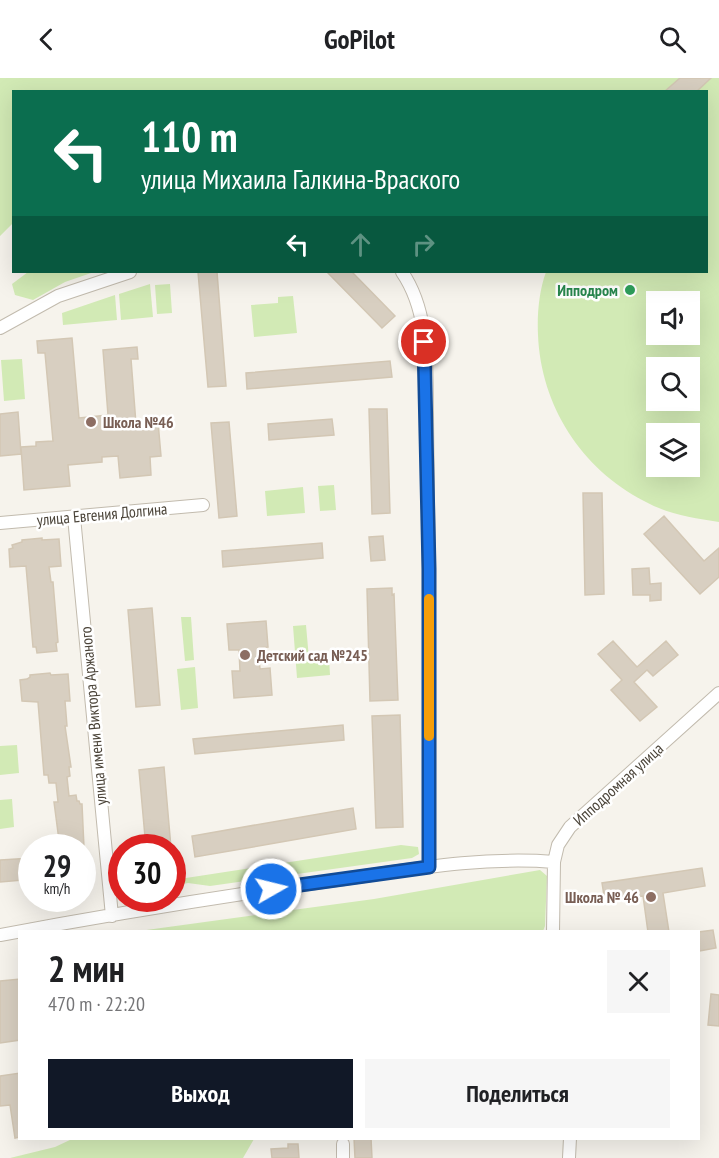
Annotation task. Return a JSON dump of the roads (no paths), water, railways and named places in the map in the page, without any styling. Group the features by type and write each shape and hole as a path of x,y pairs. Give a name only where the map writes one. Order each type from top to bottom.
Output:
{"street":[{"path":"0,328 58,296 127,273"},
{"path":"403,273 420,312 424,333 426,370 429,867"},
{"name":"улица Евгения Долгина","path":"0,524 203,505"},
{"name":"улица имени Виктора Аржаного","path":"74,517 112,916"},
{"name":"Ипподромная улица","path":"553,930 554,862 558,845 570,827 719,693"},
{"path":"29,930 203,899 429,867 492,862 554,862"},
{"path":"0,935 18,932"},
{"path":"569,1156 570,1140"},
{"path":"343,1144 343,1158"}],"place":[{"name":"Ипподром","path":"630,290"},
{"name":"Школа №46","path":"91,422"},
{"name":"Детский сад №245","path":"245,655"},
{"name":"Школа № 46","path":"651,897"}]}
